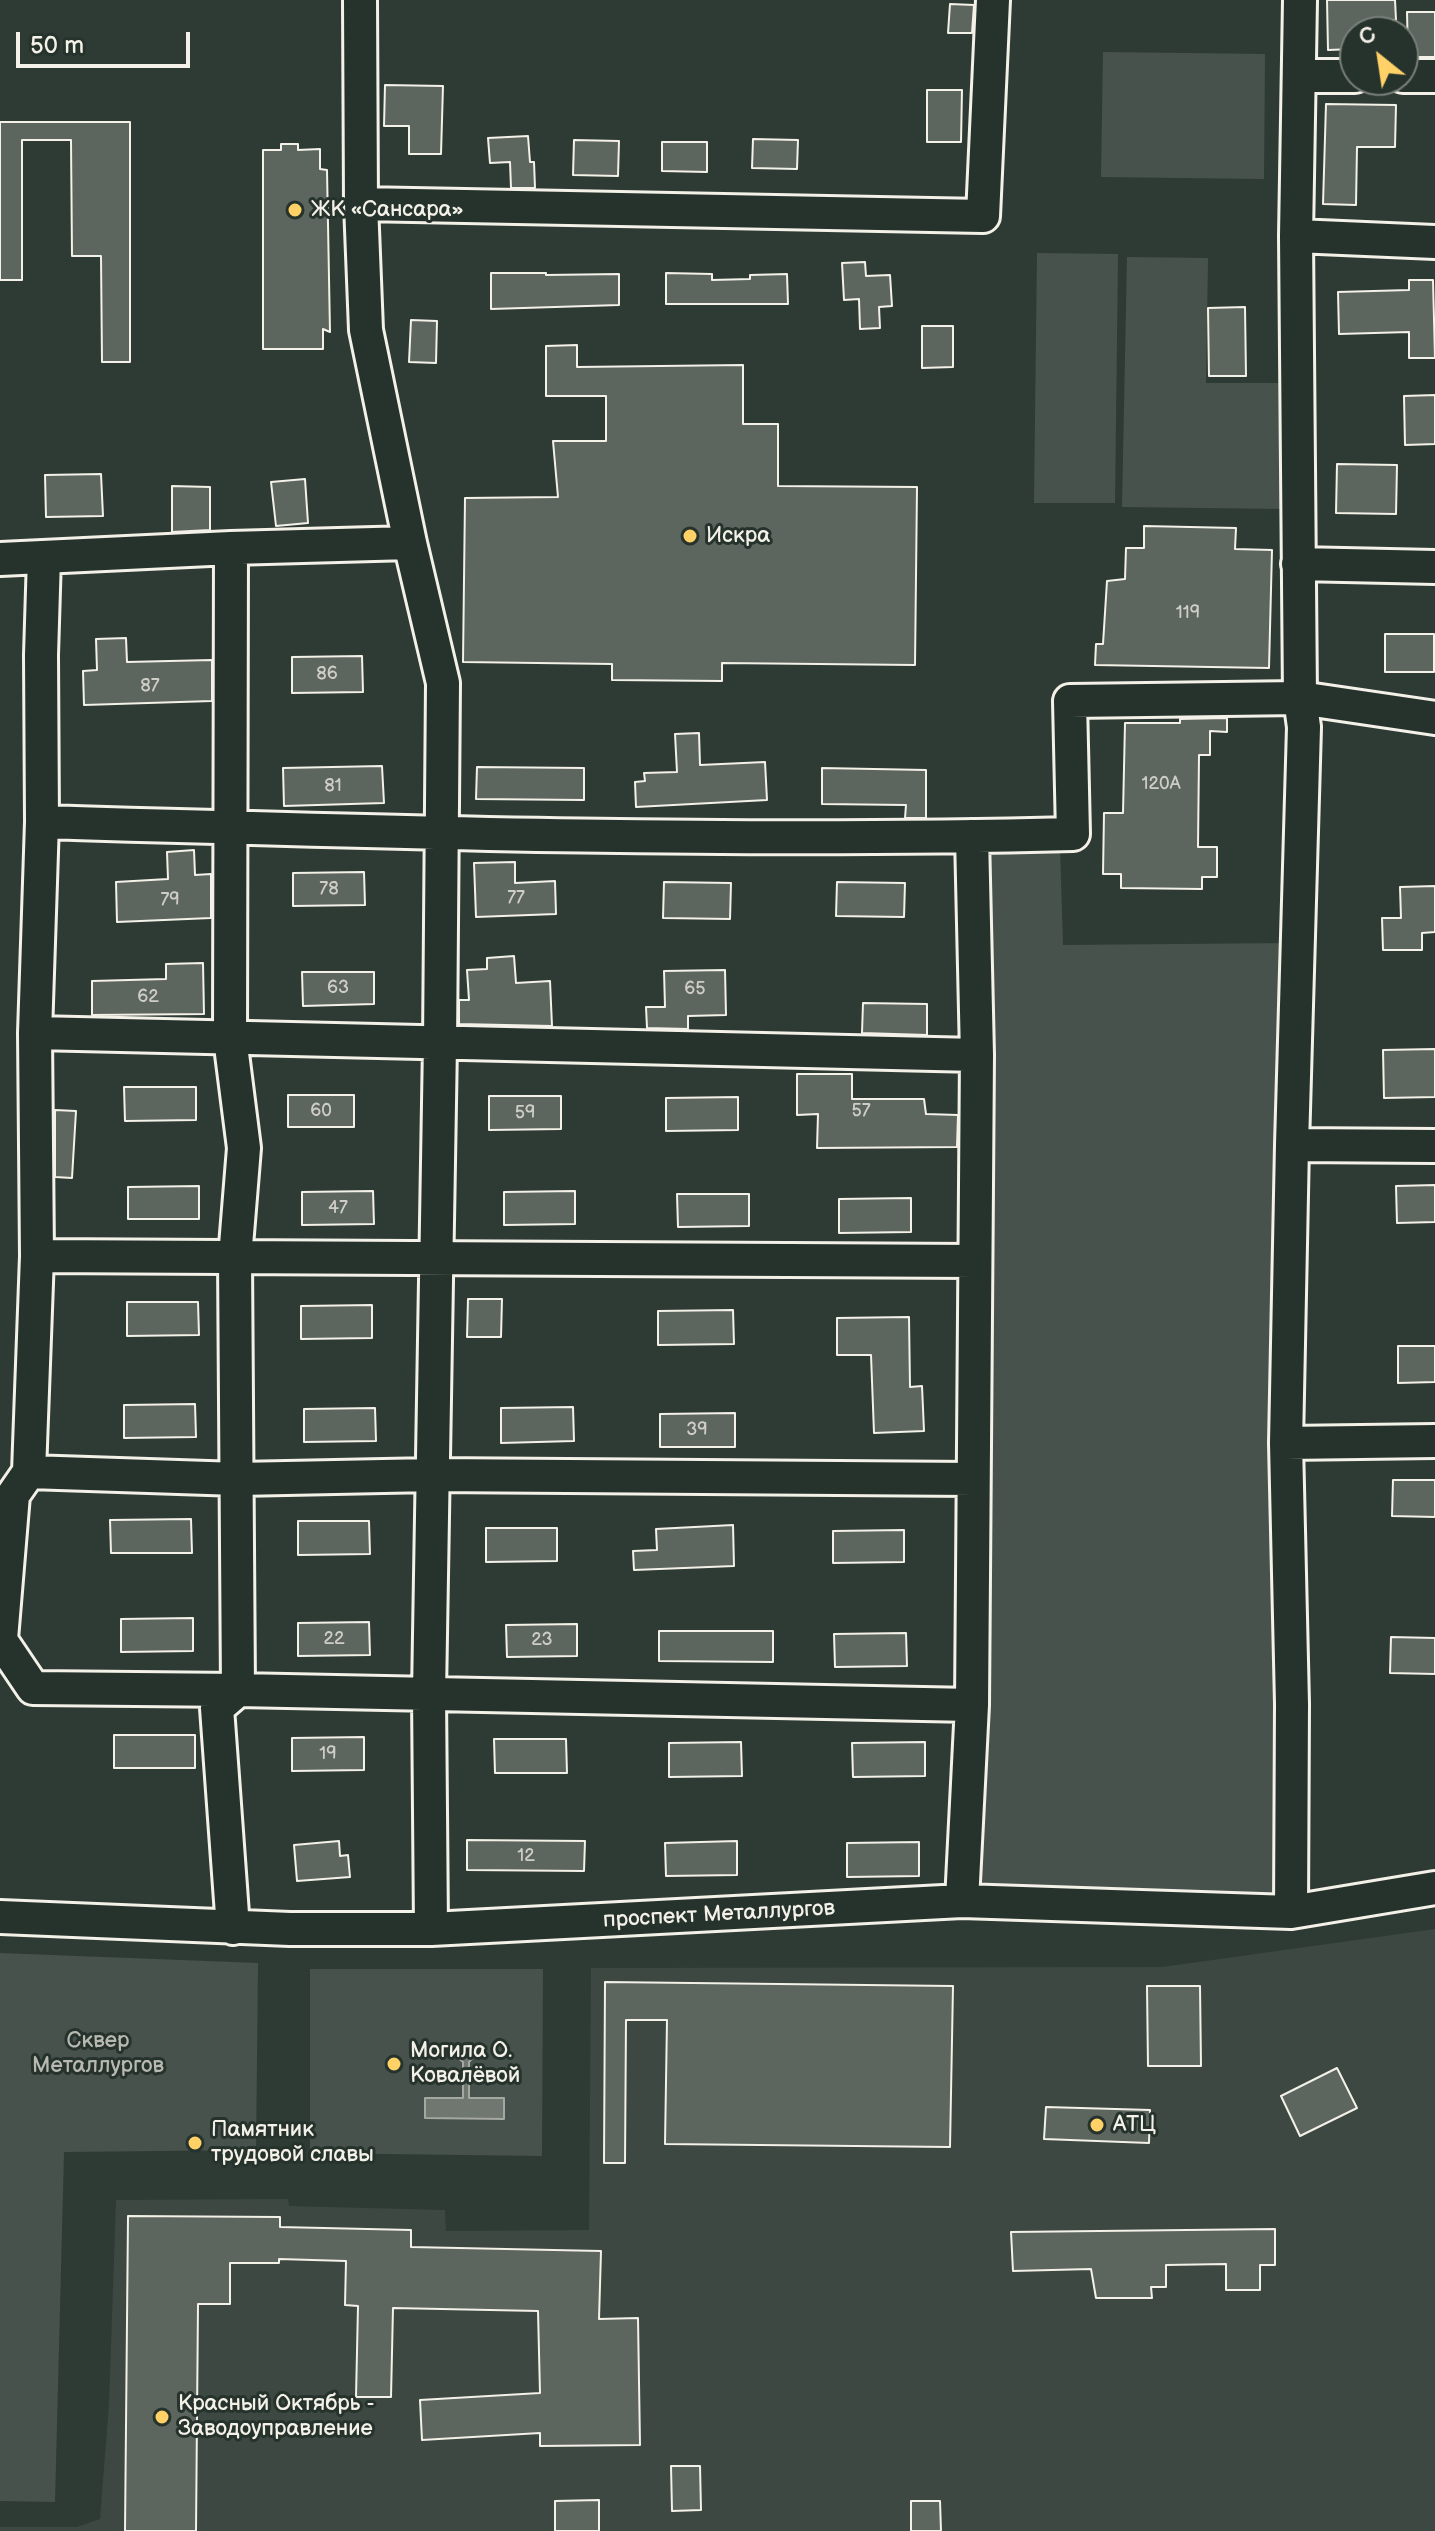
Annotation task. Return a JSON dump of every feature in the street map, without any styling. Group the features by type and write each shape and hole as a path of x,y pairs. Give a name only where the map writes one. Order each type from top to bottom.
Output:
{"street":[{"path":"360,0 361,204 366,330 410,543 443,683 429,1694 431,1929"},
{"path":"361,204 983,216 993,0"},
{"path":"1291,1912 1292,1704 1286,1443 1304,727 1300,698 1296,236 1300,0"},
{"path":"1299,76 1339,76"},
{"path":"1296,236 1435,242"},
{"path":"0,559 410,543"},
{"path":"231,548 230,1038 244,1148 235,1258 238,1690 217,1708 233,1928"},
{"path":"44,557 42,822 35,1033 37,1256 29,1472 13,1495 0,1639 33,1688 972,1705"},
{"path":"1298,564 1435,567"},
{"path":"42,822 441,834 1073,834 1070,701 1300,698 1435,718"},
{"path":"962,1901 972,1705 977,1055 972,836"},
{"path":"35,1033 977,1055"},
{"path":"1292,1145 1435,1146"},
{"path":"37,1256 975,1261"},
{"path":"1286,1443 1435,1441"},
{"path":"29,1472 238,1479 432,1475 973,1479"},
{"name":"проспект Металлургов","path":"0,1917 233,1928 431,1929 962,1901 1291,1912 1435,1888"}],"shaded area":[{"path":"1435,1929 1435,2531 0,2531 0,2527 77,2527 100,2519 109,2404 116,2200 288,2199 289,2206 445,2210 446,2231 589,2230 591,1968 1162,1967"},
{"path":"464,2044 475,2048 476,2054 469,2062 469,2098 504,2098 504,2119 425,2118 425,2098 463,2098 463,2062 456,2052"}],"green space":[{"path":"1103,52 1265,54 1264,179 1101,177"},
{"path":"1037,253 1118,254 1115,503 1034,503"},
{"path":"1127,257 1208,258 1206,383 1287,383 1285,509 1122,507"},
{"path":"1060,848 1063,945 1293,943 1292,1906 974,1901 985,850"},
{"name":"Сквер Металлургов","path":"0,1953 258,1963 256,2150 64,2152 55,2502 0,2501"},
{"path":"310,1969 543,1969 542,2156 310,2153"}],"building":[{"path":"1327,0 1395,0 1396,16 1339,16 1339,50 1328,50"},
{"path":"950,4 974,5 972,33 948,33"},
{"path":"1407,12 1435,12 1435,57 1419,57 1419,16 1407,16"},
{"path":"385,85 443,86 441,154 409,154 409,126 384,126"},
{"path":"927,90 962,90 961,142 927,142"},
{"path":"1326,104 1396,105 1395,147 1357,147 1356,205 1323,204"},
{"path":"0,122 130,122 130,362 102,362 101,256 72,256 71,140 22,140 22,280 0,280"},
{"path":"528,136 530,162 534,162 535,188 511,188 510,162 490,163 488,138"},
{"path":"753,139 798,140 797,169 752,168"},
{"path":"574,140 619,141 618,176 573,175"},
{"path":"662,142 707,142 707,172 662,171"},
{"name":"ЖК «Сансара»","path":"281,144 298,144 298,150 320,149 320,169 327,170 330,332 323,329 323,349 263,349 263,150 281,150"},
{"path":"865,262 866,276 890,275 892,306 879,307 880,328 860,329 859,299 844,300 842,263"},
{"path":"491,273 619,274 619,305 491,309"},
{"path":"666,273 712,274 712,280 787,274 788,304 666,304"},
{"path":"1409,280 1433,280 1435,358 1409,358 1409,332 1339,334 1338,292 1409,290"},
{"path":"1245,307 1246,376 1209,376 1208,308"},
{"path":"411,320 437,321 436,363 409,362"},
{"path":"922,326 953,326 953,367 922,368"},
{"name":"Искра","path":"577,345 577,367 743,365 743,424 778,424 778,486 917,487 915,665 722,663 722,681 612,680 612,664 463,662 465,498 558,497 553,441 606,441 606,396 546,396 546,346"},
{"path":"1435,395 1435,444 1405,445 1404,396"},
{"path":"1337,464 1397,465 1396,514 1336,513"},
{"path":"101,474 103,516 46,517 45,475"},
{"path":"305,479 308,523 276,526 271,482"},
{"path":"172,486 210,487 210,530 172,532"},
{"path":"1144,526 1236,528 1235,549 1272,550 1269,668 1095,665 1096,644 1103,644 1107,581 1125,579 1126,548 1144,548"},
{"path":"1385,634 1434,634 1434,672 1385,672"},
{"path":"126,638 127,662 212,660 212,701 84,705 83,671 97,670 96,639"},
{"path":"362,656 363,692 292,693 292,657"},
{"path":"1227,718 1227,732 1210,731 1210,755 1199,755 1198,847 1217,847 1217,877 1202,877 1202,889 1121,888 1121,874 1103,874 1104,813 1123,813 1125,723 1180,723 1180,719"},
{"path":"699,733 700,765 765,762 767,800 636,807 635,782 645,781 644,773 677,772 675,734"},
{"path":"382,766 384,803 284,806 283,768"},
{"path":"477,767 584,768 584,800 476,799"},
{"path":"822,768 926,770 926,818 905,818 906,805 822,804"},
{"path":"194,850 195,875 211,874 211,918 117,922 116,882 168,879 167,852"},
{"path":"515,862 515,883 555,881 556,914 476,917 474,863"},
{"path":"364,872 365,905 293,906 293,873"},
{"path":"664,882 731,883 730,919 663,918"},
{"path":"837,882 905,883 904,917 836,916"},
{"path":"1435,886 1435,932 1422,933 1422,950 1383,950 1382,918 1401,918 1400,887"},
{"path":"514,956 516,983 550,981 552,1026 459,1024 459,1000 469,1000 467,970 487,969 487,958"},
{"path":"203,963 204,1014 92,1015 92,981 166,979 166,964"},
{"path":"725,970 726,1015 688,1016 688,1029 647,1028 646,1007 665,1007 664,971"},
{"path":"302,972 374,972 374,1004 303,1006"},
{"path":"863,1003 927,1004 927,1035 862,1033"},
{"path":"1435,1049 1435,1097 1384,1098 1383,1050"},
{"path":"797,1074 852,1074 852,1099 924,1099 926,1114 958,1115 957,1147 817,1148 818,1114 797,1115"},
{"path":"124,1087 196,1087 196,1120 125,1121"},
{"path":"288,1095 354,1095 354,1127 288,1127"},
{"path":"489,1096 561,1096 561,1129 489,1130"},
{"path":"738,1097 738,1130 666,1131 666,1098"},
{"path":"55,1110 76,1111 72,1178 55,1177"},
{"path":"1435,1185 1435,1222 1397,1223 1396,1186"},
{"path":"199,1186 199,1219 128,1219 128,1187"},
{"path":"373,1191 374,1224 302,1225 302,1192"},
{"path":"575,1191 575,1224 504,1225 504,1192"},
{"path":"677,1194 749,1194 749,1226 678,1227"},
{"path":"911,1198 911,1232 839,1233 839,1199"},
{"path":"468,1299 502,1299 501,1337 467,1337"},
{"path":"127,1302 198,1302 199,1335 127,1336"},
{"path":"372,1305 372,1338 301,1339 301,1306"},
{"path":"733,1310 734,1344 658,1345 658,1311"},
{"path":"909,1317 910,1387 922,1386 924,1431 874,1433 871,1355 837,1355 837,1318"},
{"path":"1398,1346 1435,1346 1435,1382 1398,1383"},
{"path":"195,1404 196,1437 124,1438 124,1405"},
{"path":"573,1407 574,1441 501,1443 501,1408"},
{"path":"375,1408 376,1441 304,1442 304,1409"},
{"path":"735,1413 735,1447 660,1447 660,1414"},
{"path":"1393,1480 1435,1480 1435,1517 1392,1516"},
{"path":"191,1519 192,1553 111,1553 110,1520"},
{"path":"298,1521 369,1521 370,1554 298,1555"},
{"path":"733,1525 734,1566 634,1570 633,1551 657,1550 656,1529"},
{"path":"486,1528 557,1528 557,1561 486,1562"},
{"path":"904,1530 904,1562 833,1563 833,1531"},
{"path":"193,1618 193,1651 121,1652 121,1619"},
{"path":"369,1622 370,1655 298,1656 298,1623"},
{"path":"577,1624 577,1656 507,1657 506,1625"},
{"path":"659,1631 773,1631 773,1662 659,1661"},
{"path":"906,1633 907,1666 835,1667 834,1634"},
{"path":"1391,1637 1435,1638 1435,1674 1390,1673"},
{"path":"114,1735 195,1735 195,1768 114,1768"},
{"path":"364,1737 364,1770 292,1771 292,1738"},
{"path":"494,1739 566,1739 567,1773 495,1773"},
{"path":"741,1742 742,1776 669,1777 669,1743"},
{"path":"925,1742 925,1776 853,1777 852,1743"},
{"path":"467,1840 585,1841 584,1871 467,1870"},
{"path":"339,1841 340,1856 348,1855 350,1877 297,1881 294,1845"},
{"path":"737,1841 737,1875 666,1876 665,1843"},
{"path":"919,1842 919,1876 847,1877 847,1843"},
{"path":"605,1982 953,1986 950,2147 665,2144 667,2020 626,2020 625,2163 604,2163"},
{"path":"1147,1986 1200,1986 1201,2066 1148,2066"},
{"path":"1337,2068 1357,2108 1300,2136 1281,2096"},
{"name":"АТЦ","path":"1046,2107 1150,2110 1149,2143 1044,2139"},
{"path":"128,2216 280,2217 280,2227 411,2230 411,2247 601,2251 599,2319 638,2318 640,2445 540,2446 540,2433 422,2440 420,2400 540,2393 538,2311 393,2308 391,2397 356,2397 358,2306 345,2305 346,2261 279,2259 279,2263 230,2263 230,2304 198,2304 196,2531 125,2531"},
{"path":"1275,2229 1275,2265 1260,2265 1260,2290 1226,2290 1226,2264 1166,2265 1166,2287 1151,2287 1152,2298 1096,2298 1091,2269 1013,2271 1011,2232"},
{"path":"671,2466 700,2466 701,2510 672,2511"},
{"path":"599,2500 599,2531 555,2531 555,2501"},
{"path":"911,2501 940,2501 941,2531 911,2531"}],"place":[{"name":"ЖК «Сансара»","path":"295,210"},
{"name":"Искра","path":"690,536"},
{"name":"Могила О. Ковалёвой","path":"394,2064"},
{"name":"АТЦ","path":"1097,2125"},
{"name":"Памятник трудовой славы","path":"195,2143"},
{"name":"Красный Октябрь - Заводоуправление","path":"162,2417"}]}
